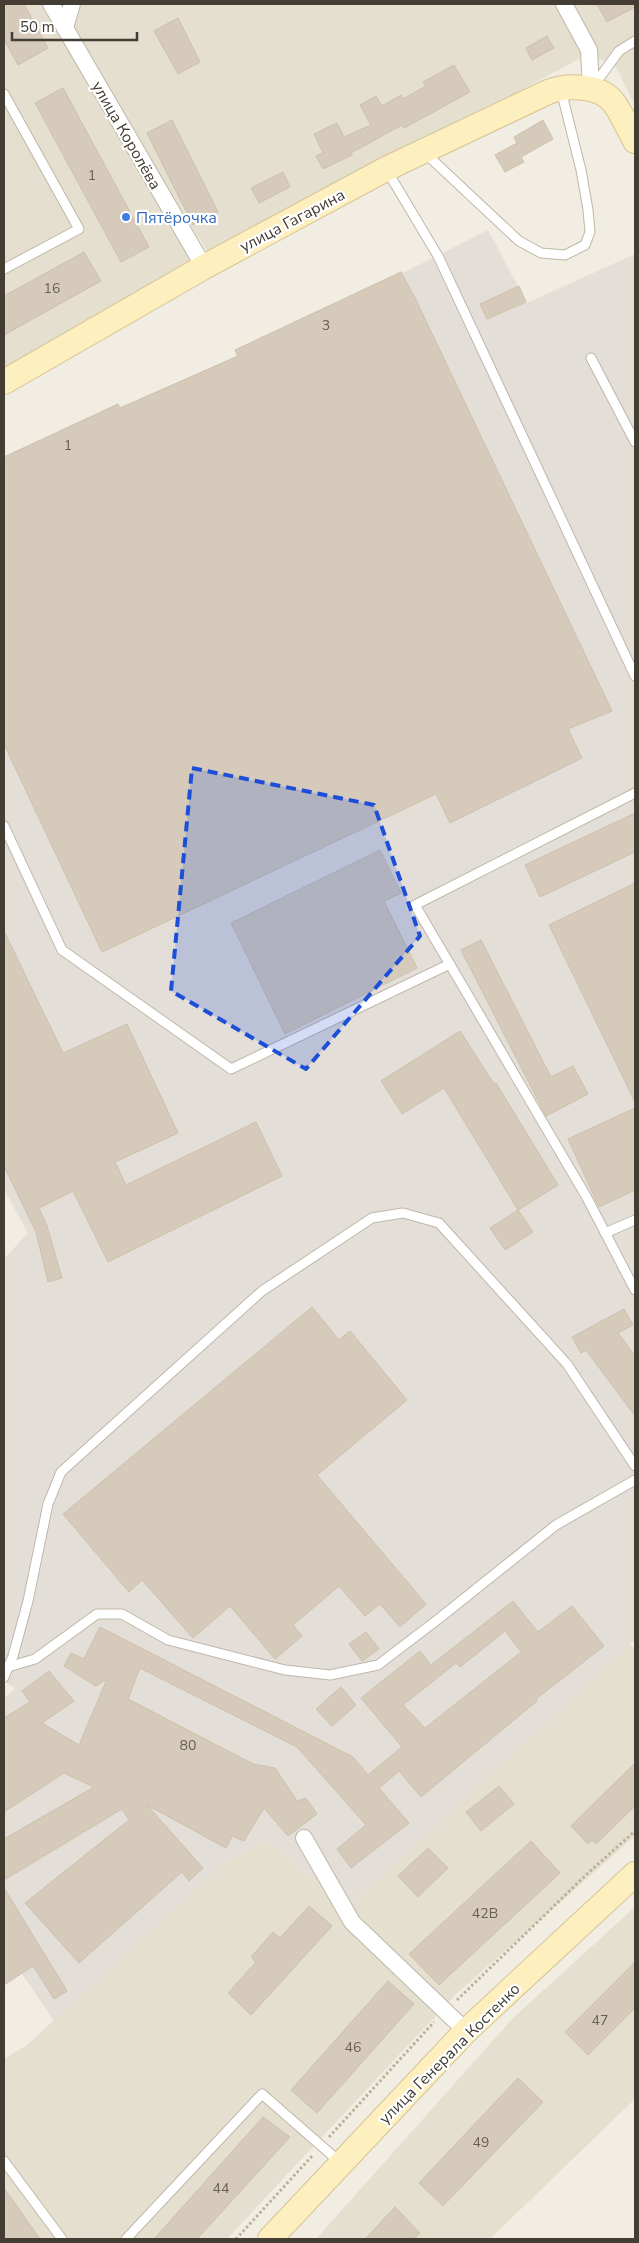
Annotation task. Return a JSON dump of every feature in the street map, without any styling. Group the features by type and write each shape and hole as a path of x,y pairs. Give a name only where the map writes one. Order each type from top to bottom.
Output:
{"street":[{"name":"улица Королёва","path":"50,4 204,267"},
{"path":"65,28 72,4"},
{"path":"564,4 589,50 591,90 613,101 635,141"},
{"name":"улица Гагарина","path":"4,382 204,267 386,169 561,88 578,87 591,90"},
{"path":"304,1838 352,1922 466,2031"},
{"name":"улица Генерала Костенко","path":"270,2239 466,2031 635,1874"}],"lane":[{"path":"591,90 619,51 635,41"},
{"path":"423,151 519,241 541,252 565,255 585,245 590,232 581,170 561,88"},
{"path":"4,94 79,229 4,269"},
{"path":"386,169 438,256 635,676"},
{"path":"591,358 635,442"},
{"path":"635,793 415,906 586,1196 635,1290"},
{"path":"4,826 62,950 231,1069 450,964"},
{"path":"4,1676 13,1656 28,1601 48,1504 61,1472 262,1291 372,1218 403,1213 439,1223 567,1364 635,1466"},
{"path":"605,1233 635,1220"},
{"path":"8,1667 35,1659 97,1614 122,1614 168,1640 285,1670 330,1675 378,1664 556,1526 635,1480"},
{"path":"126,2239 262,2094 341,2163"},
{"path":"4,2161 62,2239"}],"path":[{"path":"236,2239 445,2011 587,1874 635,1831"}],"highlighted area":[{"path":"192,768 374,805 420,936 306,1069 171,991"}],"shaded area":[{"path":"4,4 635,4 635,106 616,67 593,56 579,59 209,254 75,45 204,267 4,382"},
{"path":"488,230 527,303 635,254 635,1640 348,1908 267,1840 224,1862 54,2021 4,1947 4,1698 16,1688 4,1682 4,1259 28,1233 4,1189 4,457 118,404 120,408 237,356 235,350 407,271"},
{"path":"629,1644 635,1649 635,1836 455,1995 227,2239 4,2239 4,2059 27,2045 224,1862 267,1840 348,1908"},
{"path":"635,1907 635,2099 490,2239 316,2239 513,2018"}],"building":[{"path":"4,4 24,4 48,48 18,65 4,39"},
{"path":"597,4 635,4 635,7 607,22"},
{"path":"178,18 200,62 178,74 154,31"},
{"path":"547,36 554,48 532,60 526,48"},
{"path":"454,65 470,92 404,128 402,125 351,153 352,155 323,169 316,156 323,153 314,134 337,123 344,137 371,125 360,105 376,96 382,106 401,95 403,99 426,86 423,82"},
{"path":"63,88 149,247 121,262 35,103"},
{"path":"172,120 218,212 193,225 147,133"},
{"path":"543,120 553,139 521,157 524,162 505,172 495,155 517,143 514,137"},
{"path":"283,172 290,187 259,203 251,188"},
{"path":"84,252 101,281 4,335 4,296"},
{"path":"401,272 612,711 568,729 582,758 450,823 436,794 102,952 4,744 4,457 118,404 120,408 238,356 235,350"},
{"path":"519,286 526,302 487,319 480,304"},
{"path":"635,813 635,852 540,897 525,865"},
{"path":"380,850 401,893 384,901 417,968 285,1034 231,923"},
{"path":"635,883 635,1102 549,925"},
{"path":"4,931 63,1053 127,1024 178,1133 115,1162 126,1185 256,1122 282,1176 108,1262 73,1191 39,1208 47,1226 62,1278 48,1282 36,1232 4,1166"},
{"path":"481,940 551,1077 573,1066 588,1094 546,1116 461,950"},
{"path":"460,1031 494,1084 496,1083 558,1185 518,1210 444,1088 402,1114 381,1081"},
{"path":"635,1108 635,1190 599,1207 568,1139"},
{"path":"518,1210 533,1232 505,1250 490,1228"},
{"path":"312,1307 339,1340 350,1331 407,1400 317,1475 426,1604 400,1627 380,1604 365,1616 339,1586 293,1625 302,1636 275,1659 230,1606 193,1638 142,1580 129,1592 63,1514"},
{"path":"624,1309 633,1325 618,1333 635,1356 635,1416 586,1350 581,1353 572,1337"},
{"path":"513,1601 538,1632 572,1606 604,1646 536,1699 537,1701 421,1797 399,1771 379,1788 409,1823 351,1868 337,1849 366,1825 297,1747 140,1668 128,1699 253,1764 275,1768 297,1801 306,1798 317,1814 288,1836 264,1808 244,1841 232,1836 226,1848 147,1805 203,1868 189,1881 182,1872 79,1963 25,1903 129,1820 122,1809 4,1880 4,1839 94,1787 64,1773 4,1812 4,1718 30,1702 22,1691 49,1671 74,1701 42,1723 79,1745 107,1679 96,1686 64,1666 71,1653 84,1659 100,1627 353,1757 368,1775 402,1747 361,1698 420,1651 431,1665","holes":["505,1631 521,1652 425,1728 403,1705 456,1663 460,1667"]},
{"path":"366,1632 379,1649 362,1661 349,1644"},
{"path":"341,1687 356,1705 332,1726 316,1709"},
{"path":"635,1763 635,1806 596,1844 592,1840 588,1844 571,1826"},
{"path":"499,1786 514,1804 481,1831 466,1812"},
{"path":"531,1841 560,1873 439,1985 409,1954"},
{"path":"428,1848 448,1868 418,1897 398,1876"},
{"path":"4,1888 67,1991 54,1999 33,1966 4,1985"},
{"path":"309,1906 332,1926 251,2015 228,1993 256,1962 251,1957 273,1932 280,1938"},
{"path":"635,1962 635,2008 588,2055 565,2032"},
{"path":"388,1981 414,2004 317,2113 291,2090"},
{"path":"518,2078 543,2102 443,2206 419,2183"},
{"path":"263,2117 290,2137 197,2239 154,2239"},
{"path":"4,2188 40,2239 4,2239"},
{"path":"395,2207 420,2233 414,2239 365,2239"}],"place":[{"name":"Пятёрочка","path":"126,217"}]}
